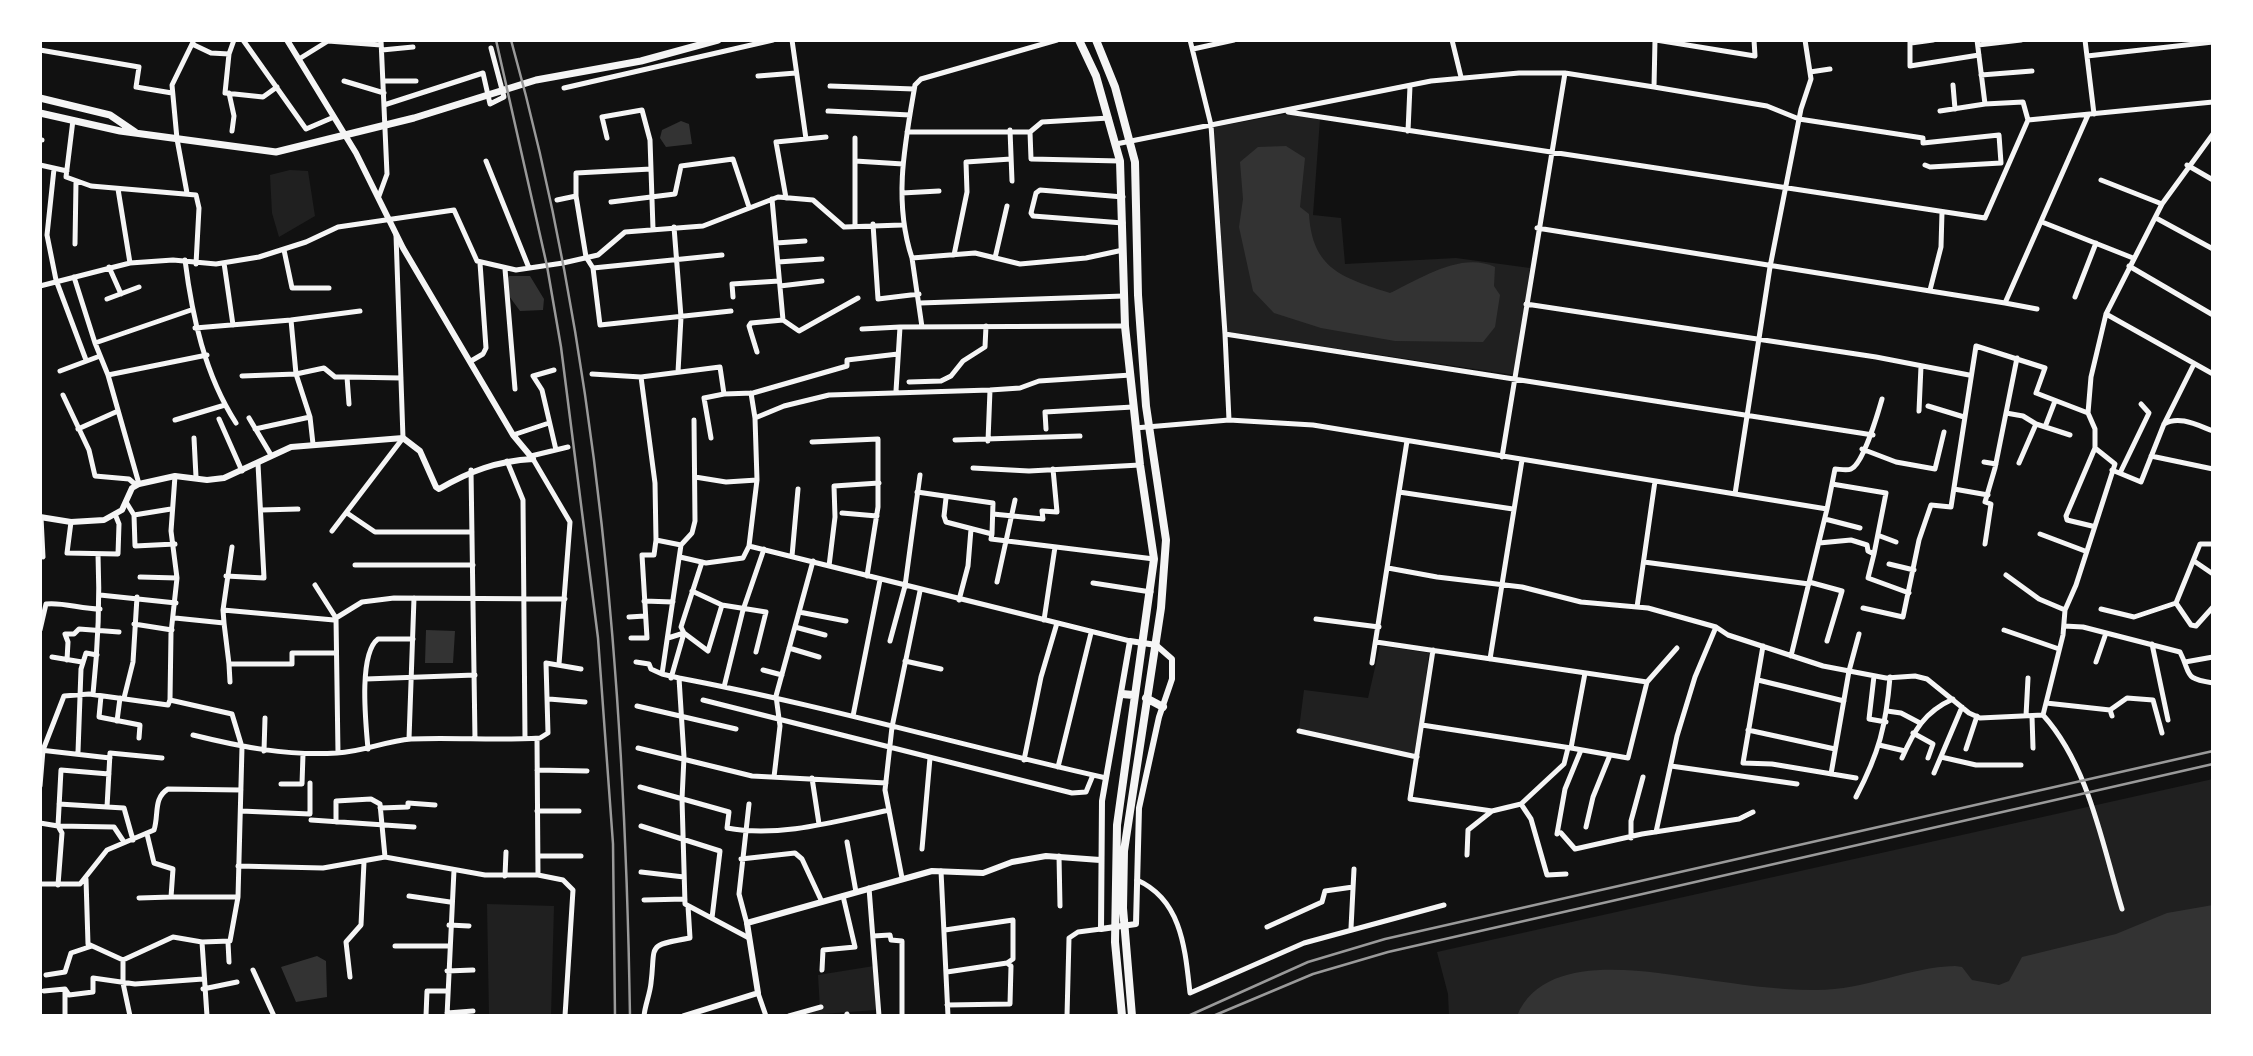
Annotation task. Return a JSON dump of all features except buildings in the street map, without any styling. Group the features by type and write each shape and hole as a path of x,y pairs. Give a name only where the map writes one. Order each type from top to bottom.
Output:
{"main road":[{"path":"40,113 135,133 276,152 414,118 536,80 641,61 718,40"},
{"path":"1079,40 1096,76 1120,161 1124,223 1125,326 1135,428 1154,559 1152,592 1133,695 1117,825 1115,942 1122,1016"},
{"path":"1096,40 1132,142 1137,192 1140,326 1148,426 1166,540 1165,579 1138,746 1123,879 1126,960 1132,1016"},
{"path":"40,98 110,114 135,133"},
{"path":"1122,694 1133,695"},
{"path":"1146,698 1163,707"}],"street":[{"path":"234,40 229,54 225,93 262,97 277,87"},
{"path":"243,40 306,129 334,117"},
{"path":"287,40 334,117 379,196 396,232 513,435 532,458 570,522 559,664"},
{"path":"299,59 328,40 413,47"},
{"path":"564,88 773,40"},
{"path":"792,40 806,139"},
{"path":"1023,40 1028,48"},
{"path":"922,327 912,258 902,227 903,164 914,89 921,79 1057,40"},
{"path":"1190,40 1211,125 1229,420"},
{"path":"1193,49 1234,40"},
{"path":"1452,40 1461,77"},
{"path":"1654,87 1655,40 1755,56 1754,40"},
{"path":"1735,494 1770,267 1799,119 1811,79 1805,40"},
{"path":"1933,40 1910,41 1910,66 1979,55"},
{"path":"1985,104 1978,43 2021,40"},
{"path":"2005,303 2091,115 2085,40"},
{"path":"187,192 177,139 172,85 193,42 211,53 229,54"},
{"path":"2087,57 2213,43"},
{"path":"379,196 387,174 381,45"},
{"path":"384,105 483,73 490,104 505,97 492,48"},
{"path":"40,50 139,67 136,87 172,93"},
{"path":"1810,72 1830,69"},
{"path":"1981,75 2032,71"},
{"path":"1116,144 1461,77 1564,73 1767,106 1799,119 1923,138 1923,143 1998,135 2004,163"},
{"path":"1502,457 1564,73"},
{"path":"758,76 796,74"},
{"path":"383,81 416,81"},
{"path":"344,82 384,93"},
{"path":"1953,85 1955,109"},
{"path":"831,86 914,89"},
{"path":"1408,131 1410,86"},
{"path":"229,93 234,116 232,131"},
{"path":"1288,112 1985,218 2004,163 2028,120 2024,102 1985,104 1940,111"},
{"path":"2028,120 2213,102"},
{"path":"607,138 602,117 642,110 650,140 653,229"},
{"path":"828,111 910,115"},
{"path":"907,132 1030,132 1041,122 1109,118"},
{"path":"73,120 66,177 76,182 118,189 187,192 196,195 197,264"},
{"path":"1010,130 1012,181"},
{"path":"1030,132 1031,159 1120,161"},
{"path":"2092,526 2067,520 2066,516 2095,448 2095,429 2088,413 2091,377 2106,314 2162,204 2187,165 2213,134"},
{"path":"786,198 776,142 826,137"},
{"path":"855,138 855,225"},
{"path":"611,202 675,194 681,166 733,159 749,207"},
{"path":"954,255 967,192 967,162 1011,159"},
{"path":"486,161 528,268"},
{"path":"855,161 903,164"},
{"path":"1925,165 1930,167 2004,163"},
{"path":"40,165 67,172"},
{"path":"2187,165 2213,180"},
{"path":"54,169 47,235 56,280 86,360"},
{"path":"651,169 576,173 576,196 586,257 593,268 600,325 732,311"},
{"path":"2101,180 2162,204"},
{"path":"75,244 76,182"},
{"path":"118,189 130,263"},
{"path":"1123,197 1040,190 1036,193 1031,213 1033,216 1124,223"},
{"path":"902,193 939,191"},
{"path":"557,200 576,196"},
{"path":"772,199 783,320"},
{"path":"480,263 506,268 528,268 598,255 625,232 703,226 772,199 813,200 844,227 873,224 902,227"},
{"path":"995,258 1007,206"},
{"path":"40,286 130,263 185,260 197,264 223,263 284,250 338,227 456,210 480,263 486,348 483,354 471,360"},
{"path":"1930,290 1941,247 1942,212"},
{"path":"2156,218 2213,249"},
{"path":"2042,222 2133,258"},
{"path":"873,224 878,299 919,294"},
{"path":"674,227 681,317 678,372"},
{"path":"1538,228 2037,309"},
{"path":"332,531 403,438 396,232"},
{"path":"776,243 805,241"},
{"path":"2075,297 2096,243"},
{"path":"284,250 292,288 329,288"},
{"path":"912,258 975,253 1020,264 1086,258 1124,250"},
{"path":"593,268 722,255"},
{"path":"778,261 822,259"},
{"path":"185,260 195,328 225,405 236,423"},
{"path":"223,263 233,326"},
{"path":"2129,266 2213,315"},
{"path":"109,267 121,294"},
{"path":"506,268 514,389"},
{"path":"40,556 43,557 41,517 71,522 104,520 116,514 137,484 108,374 74,277"},
{"path":"733,297 732,284 822,281"},
{"path":"107,299 139,287"},
{"path":"920,303 1124,296"},
{"path":"757,352 749,326 783,320 799,331 858,298"},
{"path":"1527,304 1969,375"},
{"path":"95,343 191,310"},
{"path":"195,328 360,311"},
{"path":"2106,314 2213,374"},
{"path":"291,320 296,374 310,417 313,444"},
{"path":"909,382 941,380 951,376 963,361 985,347 986,326"},
{"path":"862,328 1125,326"},
{"path":"896,391 900,327"},
{"path":"1225,334 1873,435"},
{"path":"1863,608 1903,617 1919,540 1931,505 1951,507 1969,375 1976,346 2045,368 2036,393 2088,413"},
{"path":"711,438 704,398 751,393 847,366 847,360 898,354"},
{"path":"60,371 100,355"},
{"path":"108,374 207,355"},
{"path":"1985,544 1991,504 1986,502 2017,359"},
{"path":"2112,470 2141,482 2164,424 2194,364"},
{"path":"1919,411 1921,366"},
{"path":"592,374 641,377 720,367 724,394"},
{"path":"242,376 296,374 324,368 335,377 401,378"},
{"path":"554,370 534,376 542,390 556,450"},
{"path":"755,418 784,406 829,395 990,390 1020,388 1039,382 1131,375"},
{"path":"347,377 349,404"},
{"path":"631,638 647,638 642,555 654,555 656,540 655,483 641,377"},
{"path":"988,441 990,390"},
{"path":"680,557 702,562 743,558 749,546 757,480 755,418 751,393"},
{"path":"63,395 97,478 129,479 137,484 175,476 214,479 242,471 291,447 403,438 420,451 437,488 471,470 532,458 568,447"},
{"path":"1791,656 1835,469 1850,470 1857,465 1862,449 1873,435 1882,399"},
{"path":"2045,428 2055,401"},
{"path":"2120,473 2149,412 2141,404"},
{"path":"175,420 225,405"},
{"path":"1928,406 1964,417"},
{"path":"1046,429 1045,412 1133,407"},
{"path":"78,429 118,411"},
{"path":"2006,413 2022,416 2045,428 2070,435"},
{"path":"255,429 310,417"},
{"path":"249,418 271,455"},
{"path":"219,419 242,471"},
{"path":"662,674 681,545 692,533 694,420"},
{"path":"1135,428 1229,420 1313,425 1827,509"},
{"path":"2164,424 2170,420 2185,421 2213,431"},
{"path":"513,435 550,423"},
{"path":"2019,463 2036,424"},
{"path":"1862,449 1896,462 1935,470 1944,432"},
{"path":"956,440 1080,436"},
{"path":"194,438 196,477"},
{"path":"812,442 878,439 877,516 867,576"},
{"path":"1372,663 1407,441"},
{"path":"2043,715 2064,626 2064,610 2076,584 2092,526 2115,464 2095,448"},
{"path":"2151,456 2213,469"},
{"path":"1490,659 1522,460"},
{"path":"507,461 523,496 525,738"},
{"path":"1984,462 1996,464"},
{"path":"226,576 264,578 258,464"},
{"path":"973,468 1053,469 1140,465"},
{"path":"993,514 1043,519 1042,511 1056,512 1053,469"},
{"path":"471,470 475,739"},
{"path":"890,641 905,586 920,475"},
{"path":"40,786 42,750 64,696 93,694 168,705 177,578 171,509 175,476"},
{"path":"695,477 726,482 757,480"},
{"path":"1637,607 1655,481"},
{"path":"829,566 835,517 834,486 879,483"},
{"path":"1832,484 1885,493 1880,536 1868,578 1909,593"},
{"path":"792,555 798,489"},
{"path":"1954,489 1988,495"},
{"path":"917,492 993,503 991,538 1154,559"},
{"path":"1399,492 1513,509"},
{"path":"946,498 946,522 992,534"},
{"path":"997,582 1014,516 1015,500"},
{"path":"126,502 134,515 135,546 175,544"},
{"path":"134,515 171,509"},
{"path":"261,510 298,509"},
{"path":"347,513 375,532 472,532"},
{"path":"842,513 877,516"},
{"path":"71,522 67,553 118,554 120,524 116,514"},
{"path":"1825,519 1860,528"},
{"path":"959,600 968,566 971,529"},
{"path":"2040,534 2085,551"},
{"path":"1880,536 1896,542"},
{"path":"656,540 681,545"},
{"path":"1819,543 1851,540 1867,545 1868,551 1874,554"},
{"path":"2101,609 2134,617 2176,603 2200,544 2213,544"},
{"path":"749,546 1091,633 1156,645 1172,659 1172,679 1139,807 1136,924 1078,932 1069,938 1067,1016"},
{"path":"230,682 223,610 232,547"},
{"path":"1044,620 1055,547"},
{"path":"724,687 743,610 764,549"},
{"path":"93,694 100,629 98,554"},
{"path":"774,777 779,720 776,696 813,561"},
{"path":"2194,561 2213,574"},
{"path":"702,562 681,627 684,633 708,651 722,605"},
{"path":"1644,562 1809,583 1842,591 1828,641"},
{"path":"355,565 472,565"},
{"path":"1889,565 1914,569"},
{"path":"1388,568 1437,578 1501,584 1581,602 1637,607 1716,627 1728,635 1791,656 1849,671 1874,676 1915,676 1927,679 1976,716 1993,719 2043,715"},
{"path":"2006,575 2039,599 2064,610"},
{"path":"140,577 177,578"},
{"path":"853,716 880,580"},
{"path":"1093,583 1152,592"},
{"path":"314,585 335,619 338,753"},
{"path":"692,591 722,605 766,612 756,652"},
{"path":"902,878 886,783 892,727 920,591"},
{"path":"100,595 176,603"},
{"path":"117,721 133,662 137,597"},
{"path":"223,610 335,619 362,602 414,598 565,599"},
{"path":"410,739 414,598"},
{"path":"644,601 673,602"},
{"path":"40,630 46,604 60,603 68,608 100,610"},
{"path":"2176,603 2191,625 2196,626 2213,607"},
{"path":"799,612 846,621"},
{"path":"629,617 645,616"},
{"path":"175,618 224,623"},
{"path":"1316,619 1379,627"},
{"path":"134,624 172,630"},
{"path":"1024,760 1041,677 1057,624"},
{"path":"2064,626 2106,633 2180,652 2185,662 2186,674 2193,680 2213,683"},
{"path":"795,627 825,635"},
{"path":"1656,832 1695,677 1716,627"},
{"path":"66,660 68,642 65,634 74,634 79,629 119,632"},
{"path":"2004,630 2059,649"},
{"path":"668,639 684,633"},
{"path":"644,1016 651,988 651,955 660,945 690,938 684,877 684,757 675,678 684,633"},
{"path":"1058,768 1091,633"},
{"path":"2096,662 2106,633"},
{"path":"1831,774 1849,671 1859,634"},
{"path":"368,749 366,678 372,643 378,639 413,639"},
{"path":"1101,929 1100,860 1105,778 1130,641"},
{"path":"1376,642 1647,682"},
{"path":"2152,644 2168,720"},
{"path":"1763,646 1743,763 1856,778"},
{"path":"789,648 819,657"},
{"path":"1422,725 1628,758 1647,682 1677,648"},
{"path":"1433,650 1410,799 1492,811 1521,804 1564,765 1586,673"},
{"path":"78,752 82,662 86,653 97,655"},
{"path":"229,664 292,664 292,653 335,653"},
{"path":"52,657 82,662"},
{"path":"2185,662 2213,657"},
{"path":"905,661 941,669"},
{"path":"636,662 649,664 650,669 675,678 776,696 1024,760 1105,778"},
{"path":"193,735 264,751 303,754 368,749 377,744 410,739 537,739 548,733 546,663 581,669"},
{"path":"763,670 782,675"},
{"path":"366,678 475,675"},
{"path":"1874,676 1870,719 1886,722"},
{"path":"1856,797 1886,722 1890,677"},
{"path":"2028,678 2033,748"},
{"path":"1758,680 1844,701"},
{"path":"101,695 99,717 140,725 139,738"},
{"path":"2046,704 2111,713 2127,698 2153,699 2162,733"},
{"path":"548,699 585,702"},
{"path":"1902,758 1920,723 1936,707 1953,699"},
{"path":"170,700 232,714 242,747 238,897 228,942 229,962"},
{"path":"703,700 1072,793 1086,792 1093,775"},
{"path":"637,706 736,729"},
{"path":"1934,773 1962,707"},
{"path":"1887,711 1901,713 1920,723"},
{"path":"2043,715 2063,737 2074,762 2122,909"},
{"path":"1966,748 1976,716"},
{"path":"264,751 265,718"},
{"path":"1748,730 1835,749"},
{"path":"1299,731 1417,757"},
{"path":"1913,733 1933,744 1928,758"},
{"path":"537,739 538,876"},
{"path":"1879,745 1905,751"},
{"path":"638,748 684,757 752,776 886,783"},
{"path":"42,750 78,752 110,758"},
{"path":"1581,750 1565,789 1559,834 1575,849 1656,832 1740,819 1753,812"},
{"path":"107,807 110,753 162,758"},
{"path":"281,784 302,784 303,754"},
{"path":"1586,827 1593,797 1610,755"},
{"path":"1941,757 1976,765 2021,765"},
{"path":"922,849 930,758"},
{"path":"1671,766 1797,784"},
{"path":"58,885 62,833 58,826 61,770 109,774"},
{"path":"537,771 587,771"},
{"path":"1631,838 1631,821 1643,777"},
{"path":"812,778 819,824"},
{"path":"241,811 310,814 310,783"},
{"path":"640,787 729,812 727,828 745,831 819,824 889,810"},
{"path":"40,884 80,884 107,850 154,830 157,801 161,793 168,789 241,790"},
{"path":"336,822 336,801 371,799 380,807 384,857"},
{"path":"380,807 408,807 408,803 423,802 435,805"},
{"path":"59,804 124,808 133,839"},
{"path":"749,804 741,859 740,894 758,993 766,1016"},
{"path":"1521,804 1531,819 1547,875 1566,874"},
{"path":"537,811 579,811"},
{"path":"1467,855 1468,830 1492,811"},
{"path":"311,820 362,821 414,827"},
{"path":"40,824 114,827 124,842"},
{"path":"640,826 720,851 712,918"},
{"path":"147,834 154,863 173,869 171,897"},
{"path":"847,842 856,892"},
{"path":"505,876 506,852"},
{"path":"741,859 795,853 802,859 822,902"},
{"path":"538,856 581,856"},
{"path":"747,924 902,878 941,872 983,873 1035,857 1059,856 1100,860"},
{"path":"1059,856 1060,906"},
{"path":"238,866 323,868 384,857 454,870 563,880 573,890 565,1016"},
{"path":"350,977 346,942 361,925 364,862"},
{"path":"1351,929 1354,869"},
{"path":"454,870 450,902 447,1014 473,1010"},
{"path":"641,872 684,877"},
{"path":"941,872 948,1016"},
{"path":"86,877 86,942 92,946 123,960 173,937 202,942 228,942"},
{"path":"1137,880 1153,887 1169,904 1185,948 1190,993 1270,956 1351,929 1444,905"},
{"path":"1267,927 1322,902 1325,891 1353,887"},
{"path":"869,888 879,1016"},
{"path":"408,896 450,902"},
{"path":"822,970 823,950 855,947 843,896"},
{"path":"139,898 238,897"},
{"path":"643,900 685,899"},
{"path":"688,906 749,938"},
{"path":"945,930 1013,920 1013,959 1007,963 947,972"},
{"path":"449,925 469,926"},
{"path":"873,936 890,935 891,940 902,941 902,1016"},
{"path":"202,942 203,989 207,1016"},
{"path":"46,975 65,972 71,953 92,946"},
{"path":"395,946 448,946"},
{"path":"123,960 123,983 130,1016"},
{"path":"947,1005 1010,1004 1011,966 1007,963"},
{"path":"253,970 274,1016"},
{"path":"447,971 474,970"},
{"path":"65,989 69,995 93,992 93,978 112,978 123,983 203,979"},
{"path":"203,989 237,982"},
{"path":"44,991 65,989"},
{"path":"65,989 65,1016"},
{"path":"426,1016 426,993 447,991"},
{"path":"684,1016 758,993"},
{"path":"789,1016 821,1007"}],"shaded area":[{"path":"1287,114 1320,119 1313,215 1341,218 1345,264 1456,258 1530,268 1515,375 1227,332 1214,127"},
{"path":"681,121 689,124 692,144 666,147 660,138 662,130"},
{"path":"1286,146 1305,158 1300,207 1309,214 1316,247 1333,268 1345,276 1390,293 1427,274 1455,265 1468,262 1495,267 1494,286 1500,295 1495,327 1483,342 1395,341 1321,328 1274,313 1253,291 1239,227 1243,199 1240,162 1258,147"},
{"path":"290,170 308,171 315,216 279,237 272,213 270,175"},
{"path":"509,276 530,276 544,299 543,310 520,311 509,296 506,282"},
{"path":"426,630 455,631 453,663 425,663"},
{"path":"1380,646 1429,653 1416,755 1299,729 1304,690 1368,698"},
{"path":"2213,779 2213,1016 1449,1016 1448,994 1437,952"},
{"path":"487,904 554,906 551,1016 489,1016"},
{"path":"2213,905 2213,1016 1517,1016 1530,995 1550,981 1573,973 1599,970 1627,970 1813,990 1850,987 1920,970 1955,966 1962,967 1972,980 1999,985 2009,981 2022,957 2116,934 2167,913"},
{"path":"317,956 326,961 327,997 296,1002 281,967"},
{"path":"874,966 876,1010 795,1016 820,1009 818,975"}],"railway":[{"path":"496,40 547,266 561,347 598,638 613,844 615,1016"},
{"path":"511,40 541,159 566,279 602,524 622,771 630,1016"},
{"path":"1188,1016 1308,962 1385,939 2213,751"},
{"path":"1213,1016 1313,974 1388,952 2213,764"}]}
